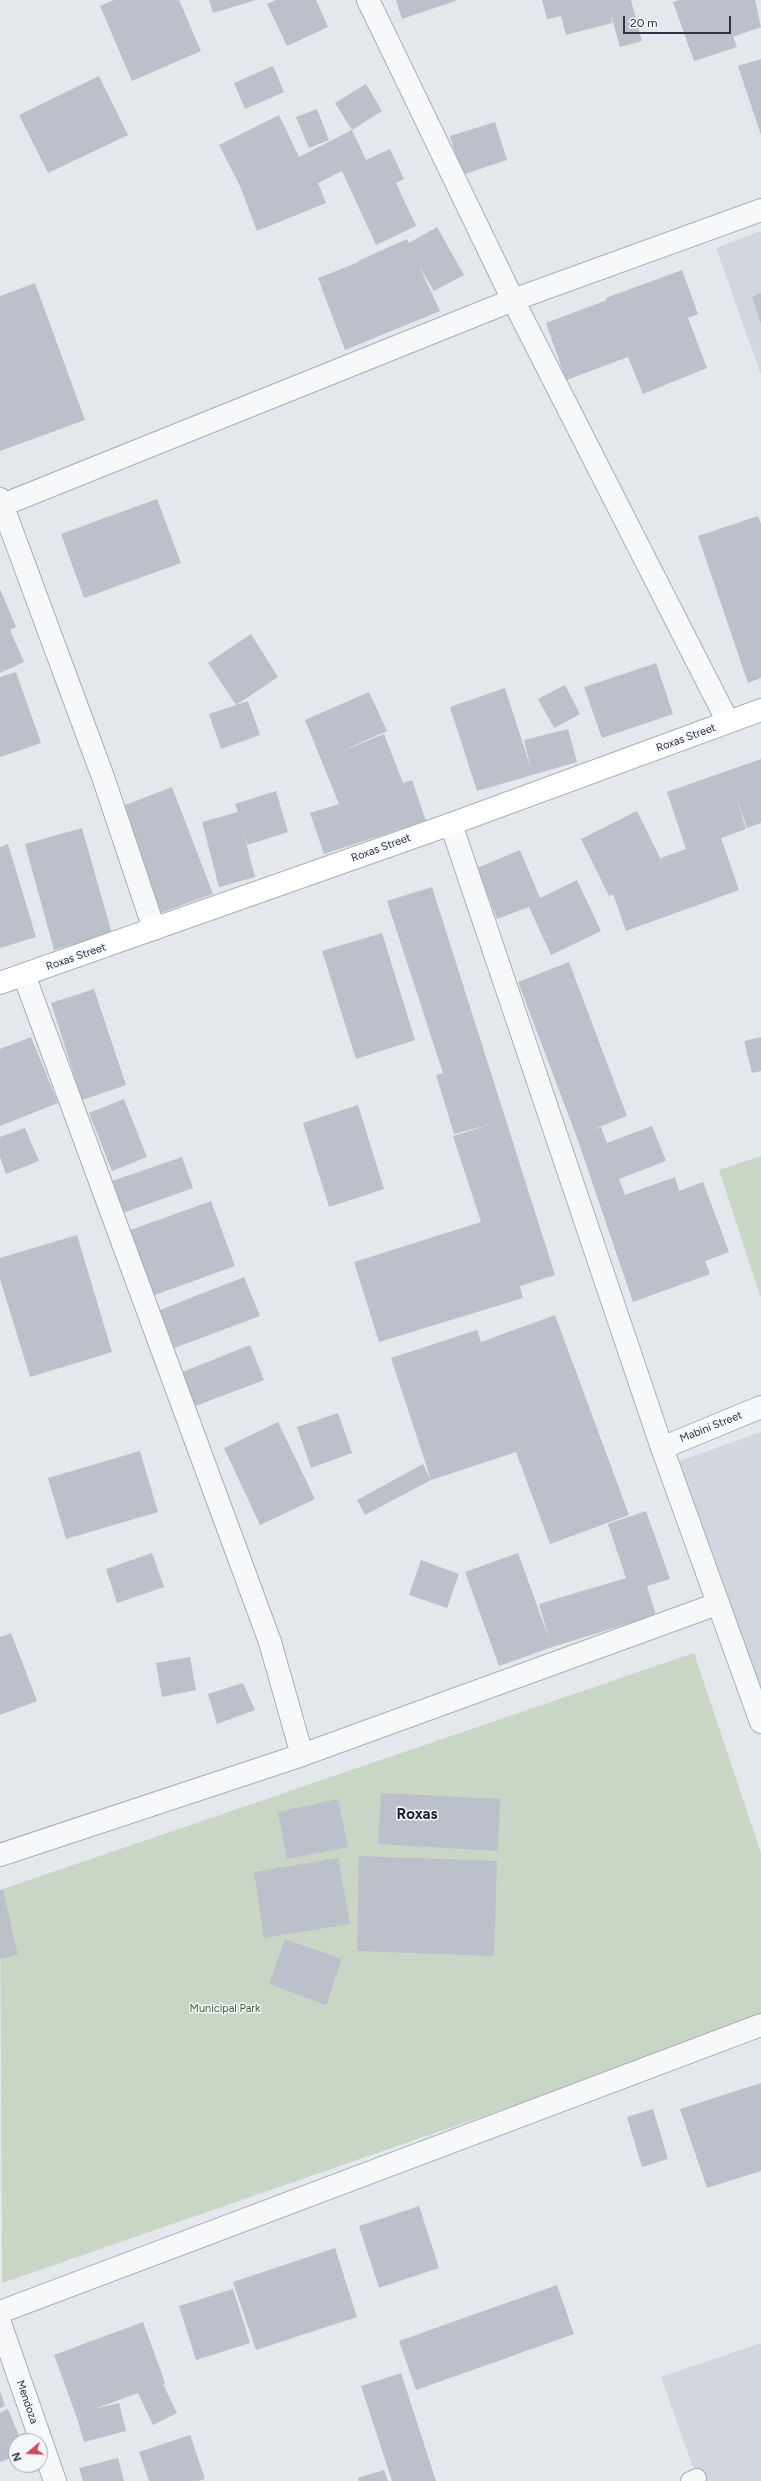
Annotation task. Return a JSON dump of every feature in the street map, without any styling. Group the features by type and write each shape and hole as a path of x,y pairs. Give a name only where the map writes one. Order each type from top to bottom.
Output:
{"main road":[{"name":"Roxas Street","path":"0,983 451,824 761,710"}],"street":[{"path":"368,0 513,300 728,722"},
{"path":"154,929 103,777 1,504 513,300 761,210"},
{"path":"451,824 662,1448 761,1722"},
{"path":"24,975 270,1642 302,1754"},
{"name":"Mabini Street","path":"662,1448 761,1407"},
{"path":"0,1855 302,1754 718,1604"},
{"path":"0,2312 761,2025"},
{"name":"Mendoza","path":"0,2323 55,2481"}],"shaded area":[{"path":"761,231 761,375 716,248"},
{"path":"761,1432 761,1714 671,1464"},
{"path":"761,2343 761,2481 698,2481 661,2377"}],"green space":[{"path":"761,1156 761,1298 719,1170"},
{"name":"Municipal Park","path":"694,1653 761,1853 761,2020 2,2283 0,1890"}],"building":[{"path":"114,0 179,0 201,51 132,81 100,6"},
{"path":"209,0 256,0 213,13"},
{"path":"276,0 316,0 328,27 287,46 267,4"},
{"path":"396,0 458,0 402,19"},
{"path":"542,0 631,0 642,41 620,47 611,15 612,23 566,35 561,16 547,19"},
{"path":"680,0 755,0 761,27 733,37 737,47 694,61 673,2"},
{"path":"761,59 761,135 738,66"},
{"path":"273,66 284,92 245,109 234,83"},
{"path":"99,76 128,135 48,173 19,115"},
{"path":"366,84 382,111 352,130 335,103"},
{"path":"317,109 329,140 309,148 296,117"},
{"path":"279,115 299,157 352,130 366,160 390,149 404,179 396,183 416,226 376,245 342,171 318,183 326,203 257,231 240,186 219,145"},
{"path":"495,122 507,160 462,175 450,136"},
{"path":"437,227 464,275 434,291 419,266 440,311 345,350 318,278 359,262 358,261 407,239 409,243"},
{"path":"682,270 698,314 688,318 707,368 643,394 628,357 566,380 546,323 607,300 606,298"},
{"path":"35,283 85,420 0,451 0,296"},
{"path":"761,293 761,324 752,297"},
{"path":"157,499 181,563 84,598 61,534"},
{"path":"758,516 761,524 761,678 748,683 698,536"},
{"path":"0,589 16,627 10,630 24,662 0,673"},
{"path":"251,634 278,677 236,705 208,663"},
{"path":"656,663 673,714 602,738 584,687"},
{"path":"16,672 41,743 0,757 0,677"},
{"path":"565,685 580,714 554,728 538,699"},
{"path":"505,688 531,769 524,740 568,729 577,762 477,791 450,707"},
{"path":"369,692 387,731 335,754 384,734 403,783 412,780 426,821 324,854 310,813 339,804 305,720"},
{"path":"248,701 260,735 221,749 209,714"},
{"path":"761,759 761,823 747,828 736,796 746,829 721,838 739,890 626,931 613,894 609,896 581,839 637,811 663,864 661,858 686,849 667,792"},
{"path":"172,787 213,894 160,913 120,807"},
{"path":"276,791 288,832 247,845 240,820 255,877 219,887 202,822 238,812 235,804"},
{"path":"82,828 112,934 54,950 25,844"},
{"path":"8,844 36,937 0,948 0,847"},
{"path":"520,850 540,898 577,880 601,931 551,955 529,907 497,919 477,868"},
{"path":"432,887 555,1275 520,1286 523,1298 379,1342 354,1262 481,1222 453,1136 492,1124 454,1134 436,1075 443,1073 387,901"},
{"path":"382,933 415,1040 356,1059 322,951"},
{"path":"569,962 627,1116 589,1131 601,1127 607,1143 652,1126 666,1161 619,1179 625,1195 675,1177 679,1191 703,1182 729,1252 705,1261 710,1274 633,1302 576,1135 518,982"},
{"path":"94,989 126,1085 82,1100 51,1003"},
{"path":"31,1037 58,1103 0,1126 0,1049"},
{"path":"761,1037 761,1071 752,1073 744,1041"},
{"path":"124,1099 147,1157 112,1171 89,1113"},
{"path":"358,1105 384,1189 329,1207 303,1123"},
{"path":"25,1128 39,1161 6,1174 0,1157 0,1137"},
{"path":"182,1157 193,1188 120,1214 109,1182"},
{"path":"211,1201 235,1266 152,1296 128,1231"},
{"path":"77,1235 112,1352 30,1377 0,1279 0,1258"},
{"path":"244,1277 260,1316 169,1350 155,1312"},
{"path":"555,1315 629,1515 550,1544 516,1452 431,1480 391,1358 477,1330 481,1342"},
{"path":"250,1345 264,1380 193,1407 180,1373"},
{"path":"338,1413 352,1453 311,1468 297,1427"},
{"path":"278,1422 315,1499 260,1525 224,1448"},
{"path":"140,1451 158,1512 66,1539 48,1478"},
{"path":"423,1464 431,1480 365,1515 357,1500"},
{"path":"646,1511 670,1579 647,1586 656,1615 552,1647 499,1666 465,1572 518,1553 550,1641 539,1604 626,1578 608,1524"},
{"path":"152,1553 164,1587 117,1603 106,1569"},
{"path":"421,1560 459,1574 447,1608 409,1595"},
{"path":"11,1633 37,1701 0,1715 0,1637"},
{"path":"190,1657 196,1690 162,1697 156,1663"},
{"path":"243,1683 255,1710 217,1724 208,1694"},
{"path":"381,1793 500,1799 498,1851 378,1844"},
{"path":"338,1799 348,1847 287,1859 278,1812"},
{"path":"359,1856 497,1861 494,1956 357,1951"},
{"path":"338,1858 350,1924 264,1938 254,1872"},
{"path":"0,1890 3,1890 18,1955 0,1959"},
{"path":"285,1939 342,1959 326,2005 269,1984"},
{"path":"761,2083 761,2171 707,2188 680,2109"},
{"path":"653,2109 668,2159 642,2167 627,2117"},
{"path":"419,2206 439,2268 379,2288 359,2226"},
{"path":"335,2248 357,2317 256,2350 233,2282"},
{"path":"557,2285 574,2334 416,2390 399,2341"},
{"path":"233,2289 250,2343 196,2360 179,2306"},
{"path":"143,2322 165,2383 163,2384 177,2413 153,2425 138,2393 94,2409 119,2403 126,2431 84,2442 76,2415 54,2355"},
{"path":"401,2373 436,2481 392,2481 361,2386"},
{"path":"0,2391 5,2406 0,2408"},
{"path":"8,2409 18,2433 8,2433 8,2459 0,2462 0,2413"},
{"path":"190,2435 205,2479 198,2481 149,2481 139,2452"},
{"path":"118,2458 124,2481 83,2481 79,2468"},
{"path":"384,2470 388,2481 359,2481 358,2478"}],"district":[{"name":"Roxas","path":"417,1815"}]}
